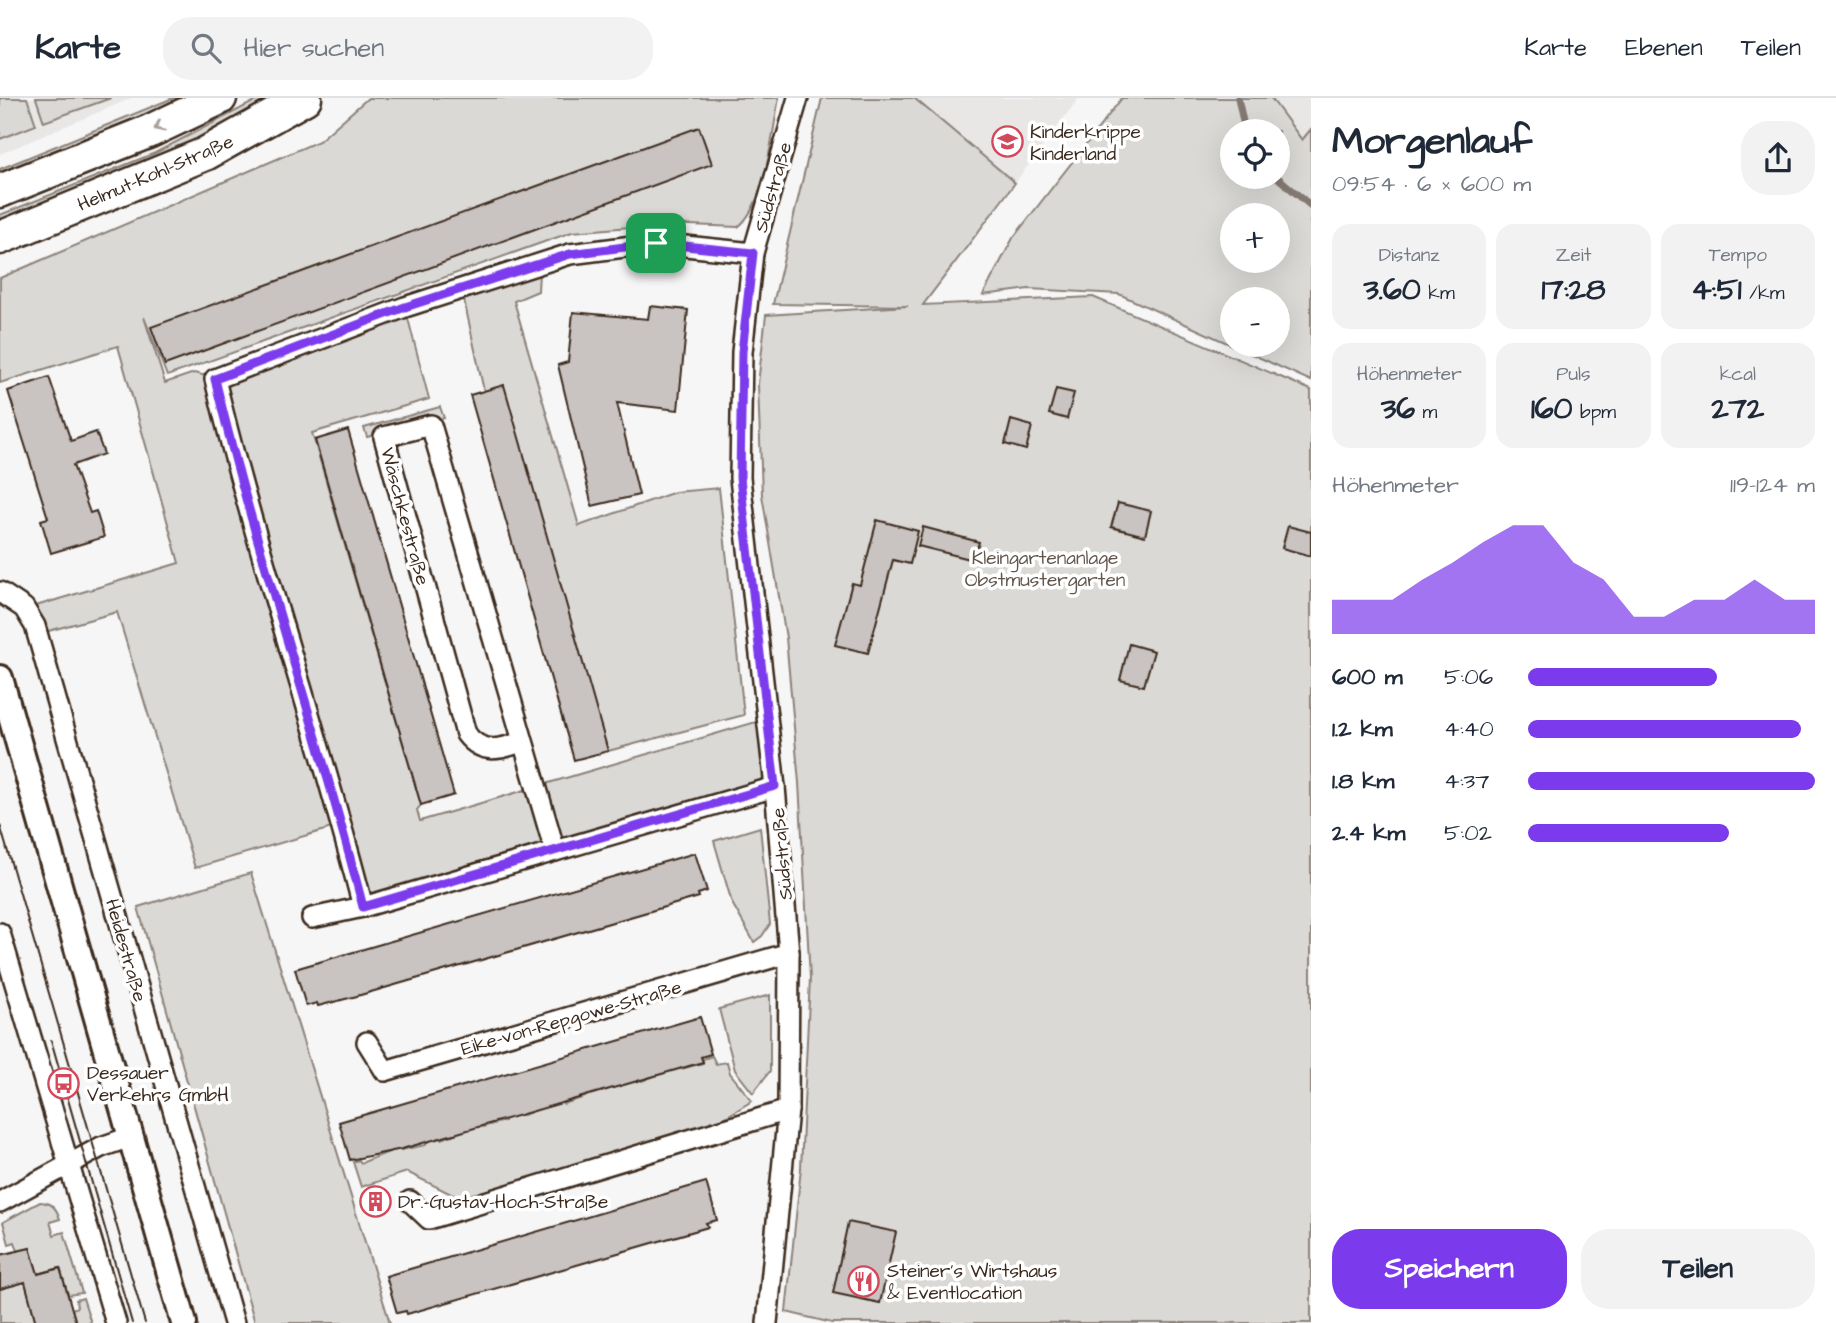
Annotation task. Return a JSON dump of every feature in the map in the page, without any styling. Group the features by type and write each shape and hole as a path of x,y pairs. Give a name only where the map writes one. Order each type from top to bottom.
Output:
{"main road":[{"name":"Helmut-Kohl-Straße","path":"0,191 150,131 220,98"},
{"name":"Helmut-Kohl-Straße","path":"0,238 205,154 305,98"}],"street":[{"name":"Südstraße","path":"767,1323 788,1110 789,953 775,786 740,478 742,352 753,253 798,98"},
{"path":"363,907 342,825 234,461 215,379 405,307 570,254 656,243 753,253"},
{"name":"Wäschkestraße","path":"523,741 492,751 474,745 466,734 384,437 431,425 523,741 555,851"},
{"name":"Heidestraße","path":"0,592 24,608 35,626 234,1323"},
{"path":"0,678 184,1323"},
{"path":"312,918 363,907 775,786"},
{"path":"0,933 116,1323"},
{"name":"Eike-von-Repgowe-Straße","path":"366,1042 385,1071 789,953"},
{"path":"410,1201 429,1219 788,1110"},
{"path":"0,1202 101,1147 130,1137"}],"shaded area":[{"path":"0,98 132,98 0,154"},
{"name":"Kinderkrippe Kinderland","path":"914,98 1079,98 1015,183"},
{"path":"1273,98 1311,98 1311,156 1290,126 1290,119 1285,119"}],"green space":[{"path":"0,98 27,98 36,125 0,139"},
{"path":"36,98 111,98 44,122"},
{"path":"173,98 189,98 0,175 0,169"},
{"path":"261,98 279,98 205,138 0,222 0,215 155,153"},
{"path":"368,98 779,98 761,186 748,217 738,227 665,224 572,232 167,376 144,317 165,383 194,373 215,378 405,307 429,399 312,433 421,805 417,810 420,821 766,719 775,787 363,907 342,825 195,868 117,612 45,632 36,606 179,563 118,346 0,383 0,278 319,141"},
{"name":"Kleingartenanlage Obstmustergarten","path":"822,98 914,98 1015,183 923,305 1093,297 1220,351 1220,357 1234,357 1311,390 1311,1323 832,1323 786,1312 801,1168 810,978 799,783 786,638 762,495 758,384 766,315 908,306 773,304"},
{"path":"1122,98 1271,98 1286,119 1220,119 1220,189 1290,189 1290,124 1302,140 1311,129 1311,381 1258,357 1290,357 1290,287 1220,287 1220,340 1119,294 1029,289 983,295 1013,238"},
{"path":"539,272 538,291 514,301 579,526 675,492 719,488 744,715 608,751 484,391 464,300"},
{"path":"440,407 444,418 367,437 364,428"},
{"path":"760,827 770,924 754,942 732,903 714,841"},
{"path":"251,873 390,1323 255,1323 138,907"},
{"path":"770,995 770,1071 753,1093 735,1070 719,1009"},
{"path":"712,1056 716,1064 727,1062 730,1073 752,1101 696,1135 465,1201 407,1172 361,1187 353,1162 359,1160 361,1163 399,1148 401,1150 426,1145 426,1140 440,1136 442,1139 480,1124 482,1127 504,1121 504,1117 521,1112 523,1115 561,1101 563,1104 585,1097 585,1093 600,1089 602,1092 640,1077 642,1081 679,1066 681,1069 703,1063 703,1059"},
{"path":"40,1202 51,1205 60,1219 50,1222 54,1235 64,1232 82,1293 68,1295 60,1268 38,1274 30,1248 18,1251 15,1242 9,1244 3,1222"},
{"path":"25,1282 36,1323 0,1323 0,1289"},
{"path":"83,1298 91,1323 76,1323 72,1309 77,1307 76,1300"}],"building":[{"path":"699,127 712,164 165,365 151,327"},
{"path":"650,306 688,310 678,410 617,403 639,495 592,506 558,365 568,362 573,312 648,319"},
{"path":"49,377 71,441 96,432 104,454 73,465 90,513 96,511 104,537 51,553 41,520 48,518 8,391"},
{"path":"504,385 608,751 574,760 470,395"},
{"path":"1056,389 1074,393 1067,419 1049,414"},
{"path":"1011,420 1032,426 1026,450 1005,444"},
{"path":"348,430 454,795 421,805 315,440"},
{"path":"1118,503 1151,511 1145,536 1111,527"},
{"path":"877,520 918,531 910,564 893,560 868,653 835,645 852,583 860,585"},
{"path":"1288,526 1311,532 1311,556 1282,548"},
{"path":"923,527 979,542 974,560 918,546"},
{"path":"1129,644 1154,651 1144,686 1120,680"},
{"path":"695,853 707,891 698,894 699,897 357,996 318,1006 317,1003 306,1006 295,969"},
{"path":"700,1017 711,1054 701,1057 703,1062 402,1149 350,1160 339,1122"},
{"path":"706,1182 717,1220 706,1223 708,1227 407,1314 406,1311 397,1313 386,1276"},
{"path":"848,1222 896,1232 880,1303 833,1293"},
{"path":"30,1248 38,1274 60,1268 76,1323 36,1323 25,1282 0,1289 0,1255"}],"waterway":[{"path":"1238,98 1242,119"},
{"path":"1290,188 1311,206"}],"tram line":[{"path":"0,825 145,1323"},
{"path":"51,1040 132,1323"}],"place":[{"name":"Kinderkrippe Kinderland","path":"1007,142"},
{"name":"Dessauer Verkehrs GmbH","path":"64,1083"},
{"name":"Dr.-Gustav-Hoch-Straße","path":"375,1201"},
{"name":"Steiner's Wirtshaus & Eventlocation","path":"864,1281"}],"route":[{"path":"656,243 753,253 742,352 740,478 775,786 363,907 342,825 234,461 215,379 405,307 570,254 656,243"}]}
